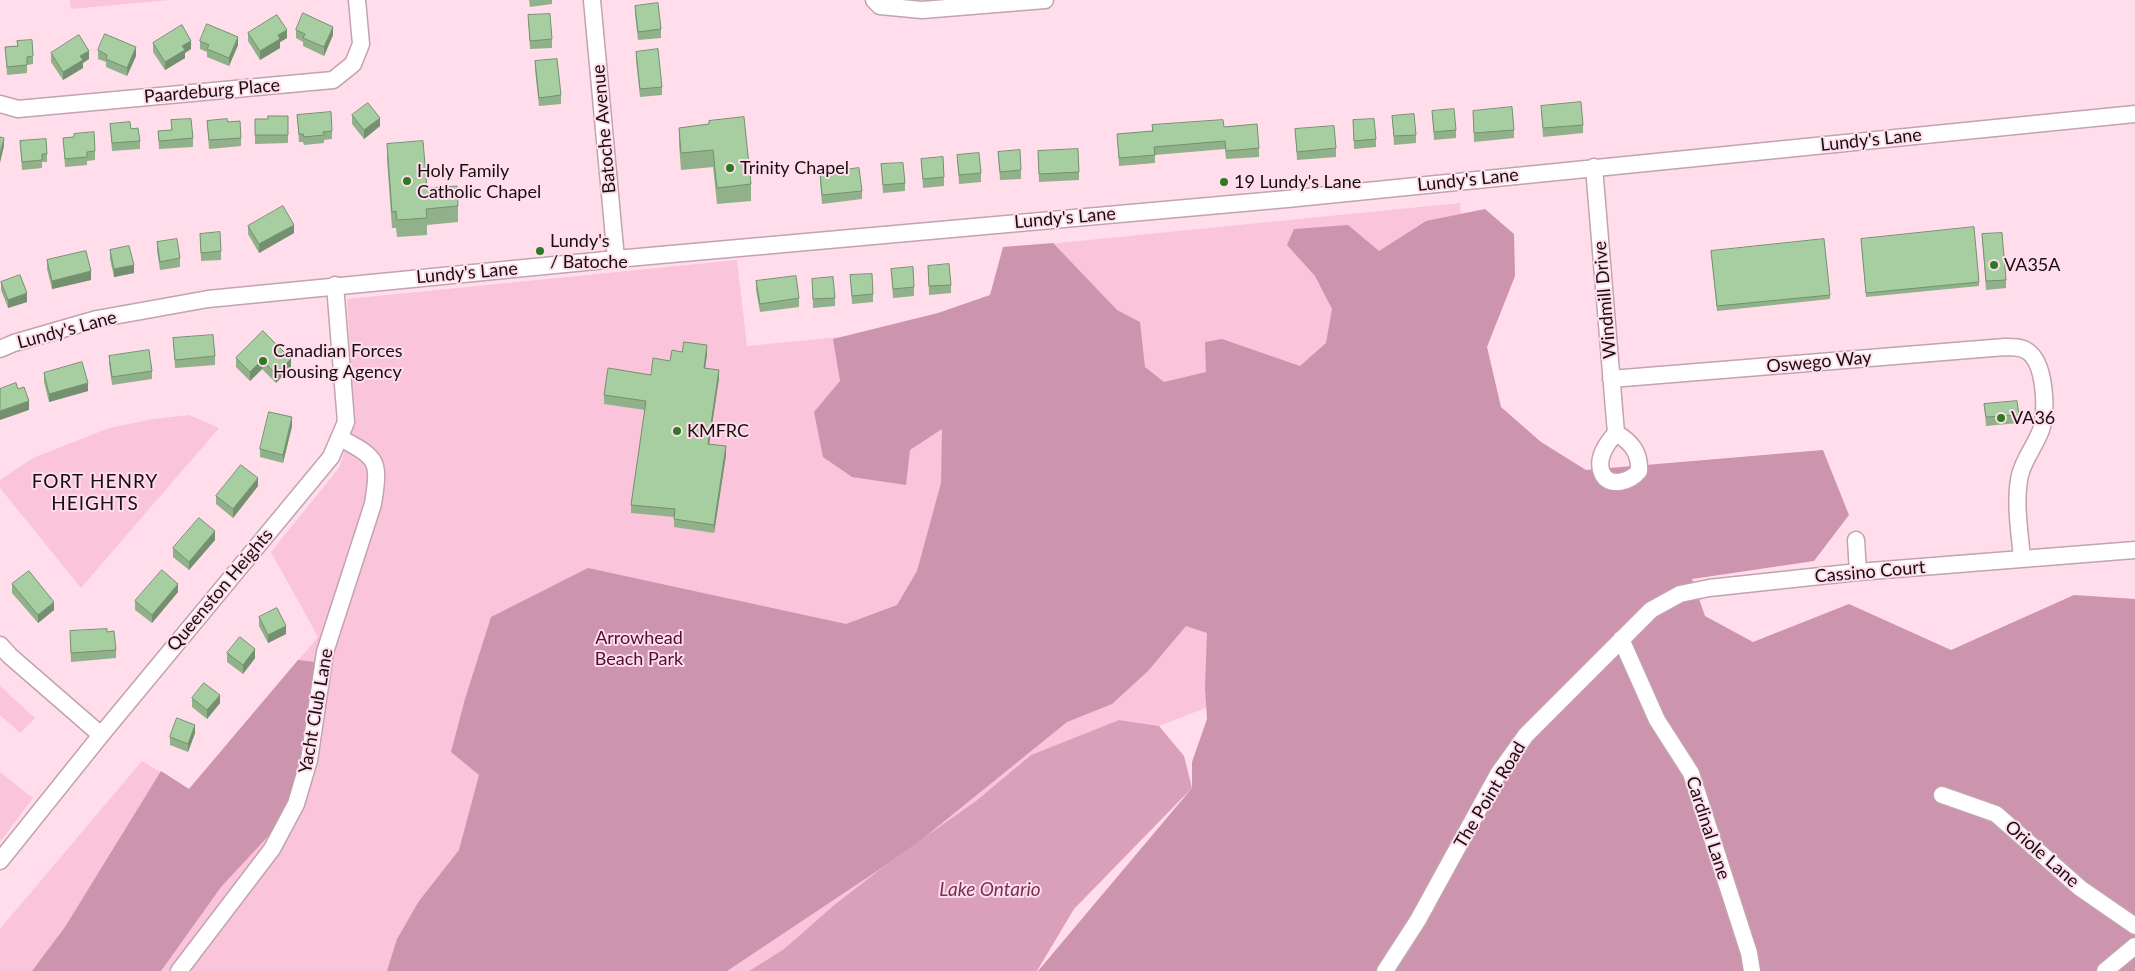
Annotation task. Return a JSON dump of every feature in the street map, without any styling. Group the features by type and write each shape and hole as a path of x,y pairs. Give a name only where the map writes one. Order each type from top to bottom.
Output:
{"street":[{"name":"Paardeburg Place","path":"0,104 18,109 334,80 353,64 361,44 357,0"},
{"name":"Batoche Avenue","path":"592,0 616,259"},
{"path":"874,0 880,6 922,10 1045,0"},
{"name":"Lundy's Lane","path":"0,349 97,319 208,299 335,285 1287,199 2135,114"},
{"name":"Windmill Drive","path":"1594,167 1616,433"},
{"name":"Queenston Heights","path":"0,861 101,735 331,457 346,422 335,285"},
{"name":"Oswego Way","path":"1611,379 2005,346 2027,351 2035,358 2039,368 2045,415 2040,432 2020,475 2018,496 2022,559"},
{"name":"Yacht Club Lane","path":"180,971 272,850 299,795 313,741 325,652 373,504 376,487 375,464 370,454 340,438"},
{"path":"1856,540 1858,572"},
{"name":"Cassino Court","path":"1621,639 1651,610 1680,594 1709,588 1858,572 2135,550"},
{"name":"The Point Road","path":"1385,971 1418,920 1498,774 1526,735 1621,639"},
{"name":"Cardinal Lane","path":"1621,639 1657,720 1691,773 1752,971"},
{"path":"0,645 10,656 101,735"},
{"name":"Oriole Lane","path":"1942,795 1996,814 2080,888 2135,926"},
{"path":"2105,971 2135,946"}],"green space":[{"path":"70,0 170,0 71,9"},
{"name":"Arrowhead Beach Park","path":"1460,203 1488,513 1358,649 1159,726 1119,720 1031,755 976,801 833,906 784,949 749,971 0,971 0,929 142,761 189,789 318,637 271,552 339,468 354,422 347,299 737,260 747,346 1024,319 1018,247"},
{"path":"1485,209 1514,234 1515,276 1487,347 1501,407 1541,442 1586,470 1823,450 1849,515 1814,561 1692,579 1705,616 1753,642 1849,604 1951,650 2074,595 2135,599 2135,971 1038,971 1192,788 1192,762 1207,719 1205,688 1207,633 1186,626 1148,671 1112,704 1067,722 910,849 727,971 387,971 397,939 419,901 459,850 479,775 451,752 465,699 491,617 588,568 846,624 897,605 917,571 941,483 942,429 910,450 906,485 852,477 823,457 814,412 840,381 833,339 938,313 990,295 1003,247 1053,243 1117,310 1140,322 1145,367 1164,382 1206,372 1205,342 1222,339 1300,366 1326,343 1332,309 1315,276 1287,245 1294,229 1348,225 1379,251 1426,221"},
{"path":"189,415 219,428 81,588 0,488 0,480 33,458 109,428 153,419"},
{"path":"298,660 315,662 307,770 273,831 221,887 161,971 32,971 65,927 161,771 189,789"},
{"path":"0,686 35,718 20,733 0,715"},
{"path":"0,772 33,798 0,842"}],"water":[{"name":"Lake Ontario","path":"1119,720 1159,726 1184,756 1192,788 1074,909 1037,971 749,971 784,949 833,906 891,861 976,801 1031,755"}],"building":[{"path":"658,3 661,29 638,32 635,6"},
{"path":"303,13 333,27 324,47 303,38 305,34 296,30"},
{"path":"550,14 552,39 530,41 528,15"},
{"path":"277,15 287,30 278,35 280,39 260,51 248,33"},
{"path":"207,24 238,37 229,58 207,49 209,45 200,41"},
{"path":"182,25 191,41 182,46 185,50 165,62 153,43"},
{"path":"105,34 136,47 127,68 106,59 107,55 98,50"},
{"path":"79,35 89,51 80,56 83,60 63,72 51,53"},
{"path":"32,40 33,56 27,57 27,65 7,67 5,47 18,46 17,41"},
{"path":"658,49 662,87 640,89 636,52"},
{"path":"557,59 561,95 539,98 535,61"},
{"path":"1581,102 1583,125 1543,128 1541,106"},
{"path":"368,103 380,118 364,130 352,115"},
{"path":"1512,107 1514,130 1474,133 1473,111"},
{"path":"1454,109 1456,130 1434,132 1432,111"},
{"path":"331,112 332,131 323,132 324,135 304,137 303,134 299,134 297,115"},
{"path":"1414,114 1416,135 1394,136 1392,116"},
{"path":"268,116 288,116 288,135 255,135 255,119 268,119"},
{"name":"Trinity Chapel","path":"744,117 751,184 717,188 713,150 681,153 679,128 709,124 709,121"},
{"path":"191,119 193,138 159,141 158,131 172,130 171,120"},
{"path":"227,119 228,122 240,121 241,138 209,140 207,121"},
{"path":"1374,119 1376,139 1354,141 1353,120"},
{"path":"1223,120 1224,127 1257,124 1259,148 1226,151 1225,141 1154,147 1155,155 1119,158 1117,134 1153,131 1152,125"},
{"path":"130,122 131,129 138,128 140,141 112,143 110,124"},
{"path":"1334,126 1336,148 1297,152 1295,129"},
{"path":"94,132 95,151 87,152 87,157 65,159 63,138 74,137 74,134"},
{"path":"0,137 4,138 0,155"},
{"path":"46,139 47,154 42,154 42,160 22,162 20,141"},
{"name":"Holy Family Catholic Chapel","path":"423,141 427,188 457,186 458,206 426,209 427,218 397,220 396,211 392,212 387,144"},
{"path":"1078,149 1079,172 1039,174 1038,151"},
{"path":"1020,150 1021,170 1000,172 998,152"},
{"path":"979,153 981,173 959,175 957,155"},
{"path":"943,157 944,177 923,179 921,159"},
{"path":"903,163 905,183 883,185 881,164"},
{"path":"859,168 862,191 822,195 820,173"},
{"path":"283,206 294,225 259,244 248,226"},
{"path":"1974,227 1979,282 1866,293 1861,239"},
{"path":"220,232 221,251 201,253 200,234"},
{"name":"VA35A","path":"2002,233 2006,280 1986,281 1982,234"},
{"path":"177,239 180,258 160,262 157,242"},
{"path":"1824,239 1830,295 1717,306 1711,251"},
{"path":"129,246 134,265 114,269 110,250"},
{"path":"86,251 91,271 52,281 47,260"},
{"path":"949,264 951,285 929,286 928,266"},
{"path":"913,267 914,287 893,289 891,269"},
{"path":"872,274 873,294 852,296 850,275"},
{"path":"20,275 27,293 8,300 1,282"},
{"path":"796,276 799,298 760,304 756,281"},
{"path":"833,277 835,298 813,299 812,279"},
{"name":"Canadian Forces Housing Agency","path":"263,331 291,359 276,374 262,360 250,372 236,358"},
{"path":"213,335 215,356 175,360 173,338"},
{"name":"KMFRC","path":"684,342 707,345 704,368 719,370 708,444 726,446 714,525 674,519 675,509 631,505 646,401 604,395 608,368 651,375 653,358 670,361 672,350 682,352"},
{"path":"149,350 152,371 112,377 109,356"},
{"path":"82,362 88,383 49,394 44,373"},
{"path":"16,383 18,389 24,387 29,401 0,411 0,389"},
{"path":"2017,401 2019,415 1986,417 1984,404"},
{"path":"269,412 292,417 283,455 260,449"},
{"path":"241,465 258,478 233,509 216,496"},
{"path":"199,518 215,531 189,562 173,548"},
{"path":"162,570 178,584 152,615 135,601"},
{"path":"29,571 54,602 38,615 12,584"},
{"path":"277,608 286,626 268,635 259,617"},
{"path":"107,629 107,632 114,631 116,650 71,653 70,631"},
{"path":"240,637 255,649 243,665 227,653"},
{"path":"204,683 220,695 207,710 192,698"},
{"path":"177,718 195,725 188,744 170,737"}],"place":[{"name":"Trinity Chapel","path":"730,168"},
{"name":"Holy Family Catholic Chapel","path":"407,181"},
{"name":"19 Lundy's Lane","path":"1224,182"},
{"name":"Lundy's / Batoche","path":"540,251"},
{"name":"VA35A","path":"1994,265"},
{"name":"Canadian Forces Housing Agency","path":"263,361"},
{"name":"VA36","path":"2001,418"},
{"name":"KMFRC","path":"677,431"}],"district":[{"name":"FORT HENRY HEIGHTS","path":"95,493"}]}
